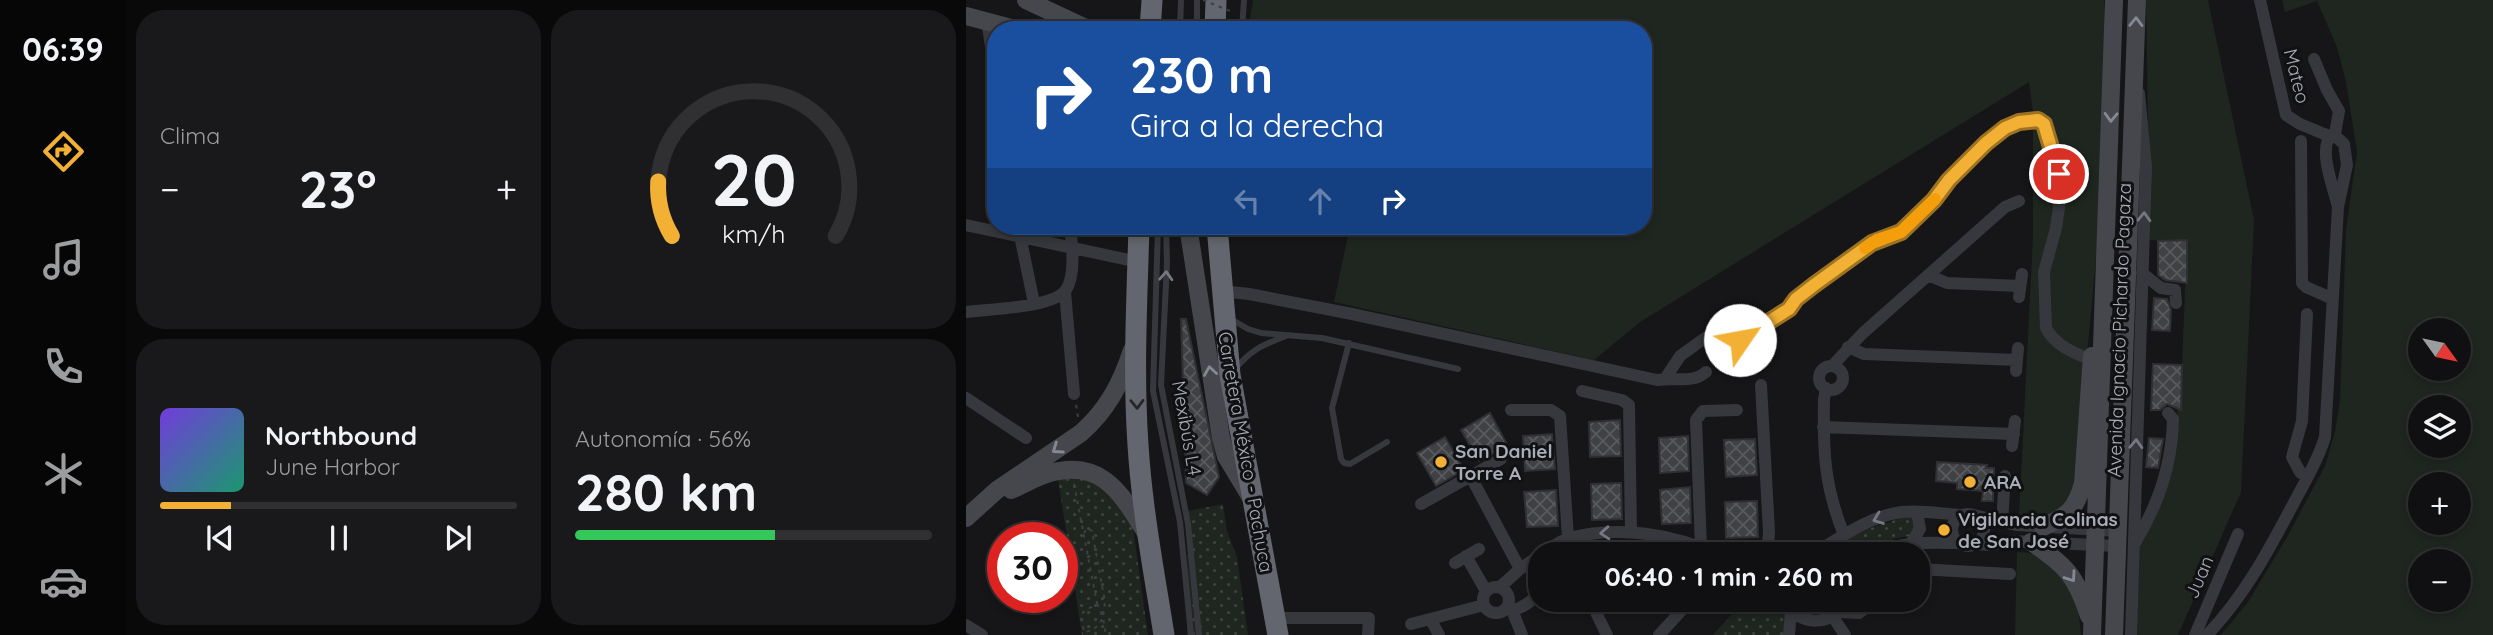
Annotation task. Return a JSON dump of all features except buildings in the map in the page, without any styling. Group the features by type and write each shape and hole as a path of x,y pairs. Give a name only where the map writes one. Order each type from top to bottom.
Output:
{"highway":[{"path":"1151,21 1152,0"},
{"path":"1139,235 1136,337 1138,444 1148,536 1164,635"},
{"name":"Carretera México - Pachuca","path":"1218,235 1230,375 1276,627"}],"main road":[{"path":"1026,0 1071,21"},
{"name":"Avenida Ignacio Pichardo Pagaza","path":"2092,631 2114,0"},
{"name":"Avenida Ignacio Pichardo Pagaza","path":"2114,635 2123,541 2137,0"},
{"path":"966,16 989,21"},
{"path":"1189,235 1221,438 1226,456 1253,500"},
{"path":"2043,527 2062,519 2079,498 2091,359 2104,302"},
{"path":"966,519 988,498 1081,433 1107,407 1125,371 1136,337"},
{"path":"988,498 1047,474 1071,470 1092,473 1107,481 1126,501 1148,536"},
{"path":"2031,542 2071,574 2084,601 2092,631"}],"street":[{"name":"Mateo","path":"2260,0 2286,115 2300,124 2332,135"},
{"path":"986,20 987,26"},
{"path":"2314,59 2339,111 2332,135 2325,145 2325,157 2337,207"},
{"name":"Avenida Ignacio Pichardo Pagaza","path":"2131,635 2123,541 2135,490 2146,167 2136,69"},
{"path":"1740,340 1789,309 1796,299 1823,277 1872,243 1901,232 1996,134 2012,124 2038,120 2046,127 2059,174 2060,201 2056,228 2044,272 2046,328 2063,346 2091,359"},
{"path":"2207,635 2250,581 2322,448 2327,426 2337,207 2347,157 2344,144 2332,135"},
{"path":"2301,141 2302,283 2333,299"},
{"path":"1844,534 1828,490 1824,469 1826,388 1819,377 1825,368 1832,366 1863,333 2005,207 2019,201"},
{"path":"966,225 987,227"},
{"path":"1020,235 1034,303"},
{"path":"1030,235 1073,250 1138,262"},
{"path":"966,312 1054,299 1065,292 1069,284 1073,250 1071,235"},
{"path":"2143,273 2161,288 2175,290 2176,303"},
{"path":"1928,275 1947,283 2021,286"},
{"path":"2141,303 2161,288"},
{"path":"1065,292 1074,394"},
{"path":"1222,301 1249,294 1657,380 1689,380 1706,372"},
{"path":"2307,314 2302,421 2292,457 2300,472 2307,477"},
{"path":"1665,379 1680,356 1730,320"},
{"path":"1848,347 1864,354 2017,360"},
{"path":"1761,385 1768,542"},
{"path":"1582,391 1622,400 1629,405 1631,532"},
{"path":"966,398 1026,438"},
{"path":"1511,410 1550,410 1560,416 1574,537 1578,542"},
{"path":"1701,542 1696,420 1703,411 1737,410"},
{"path":"1832,542 1844,534 1894,514 1917,512 1969,515 2123,541 2162,490 2169,467 2172,441 2173,419 2168,413"},
{"path":"1823,427 2014,434"},
{"path":"1421,504 1501,459"},
{"path":"2002,522 2006,476"},
{"path":"1471,477 1520,569"},
{"path":"2135,490 2147,497 2162,490"},
{"path":"1912,542 1920,529 1917,512"},
{"path":"1959,543 1952,527 1958,517 1969,515 1979,518 1984,529 1983,536 1974,544"},
{"path":"1565,542 1574,537 1596,533 1631,532 1678,542"},
{"name":"Juan","path":"2195,635 2238,534"},
{"path":"1930,543 1991,545 2013,541 2096,537"},
{"path":"1479,549 1461,560 1486,591"},
{"path":"1528,564 1500,587 1492,587 1486,591 1483,598 1484,605 1494,613 1528,603"},
{"path":"1930,570 2010,574"},
{"path":"1500,587 1509,596 1509,610 1522,635"},
{"path":"1411,624 1484,605"},
{"path":"1596,612 1607,635"},
{"path":"1659,635 1681,612"},
{"path":"1786,612 1789,635"},
{"path":"1794,612 1801,618 1819,621 1837,614 1860,612"},
{"path":"1837,614 1845,635"},
{"path":"1276,627 1369,618 1368,635"},
{"path":"1431,620 1439,635"},
{"path":"1812,635 1819,621"},
{"path":"966,625 982,635"}],"lane":[{"path":"1180,21 1181,0"},
{"path":"1196,21 1197,0"},
{"path":"1243,21 1244,0"},
{"name":"Mexibús L4","path":"1158,235 1153,391 1180,522 1191,635"},
{"name":"Mexibús L4","path":"1166,235 1161,385 1188,524 1199,635"},
{"path":"1222,301 1234,322 1248,329 1349,343 1458,369"},
{"path":"1230,375 1247,354 1259,346 1288,335"},
{"path":"1349,343 1332,408 1342,462 1350,464 1387,442"}],"path":[{"path":"1203,0 1223,6"},
{"path":"1074,394 1081,433"},
{"path":"1071,470 1097,603 1106,635"},
{"path":"1084,533 1087,528 1092,531 1105,602 1103,618 1098,626 1084,633 1081,614 1097,603"}],"shaded area":[{"path":"1253,0 2104,0 2104,125 2097,250 2072,499 2051,516 2019,516 2033,237 2033,112 2029,82 1640,322 1594,360 1334,302 1348,235 1652,235 1652,21 1250,21"},
{"path":"2146,0 2208,0 2254,220 2241,492 2178,635 2136,635 2140,546 2155,519 2172,470 2182,365 2187,241 2150,240"},
{"path":"2282,0 2493,0 2493,635 2221,635 2248,602 2325,466 2340,401 2346,230 2357,152 2346,82 2337,47 2317,1 2285,12"},
{"path":"1084,473 1131,514 1148,635 1082,635 1078,609 1078,522 1065,522 1058,479"},
{"path":"1223,504 1227,531 1237,557 1248,635 1187,635 1188,511"},
{"path":"1907,516 1918,523 1910,536 1886,542 1840,542"},
{"path":"2017,552 2046,559 2066,579 2077,606 2081,635 2015,635"},
{"path":"1734,612 1784,612 1787,616 1784,635 1713,635"}],"slow traffic":[{"path":"1865,248 1877,240 1901,232 1935,199"}],"place":[{"name":"San Daniel Torre A","path":"1441,462"},
{"name":"ARA","path":"1970,482"},
{"name":"Vigilancia Colinas de San José","path":"1944,530"}],"route":[{"path":"1740,340 1789,309 1796,299 1832,270 1872,243 1901,232 1986,143 2012,124 2038,120 2044,124 2059,174"}]}
